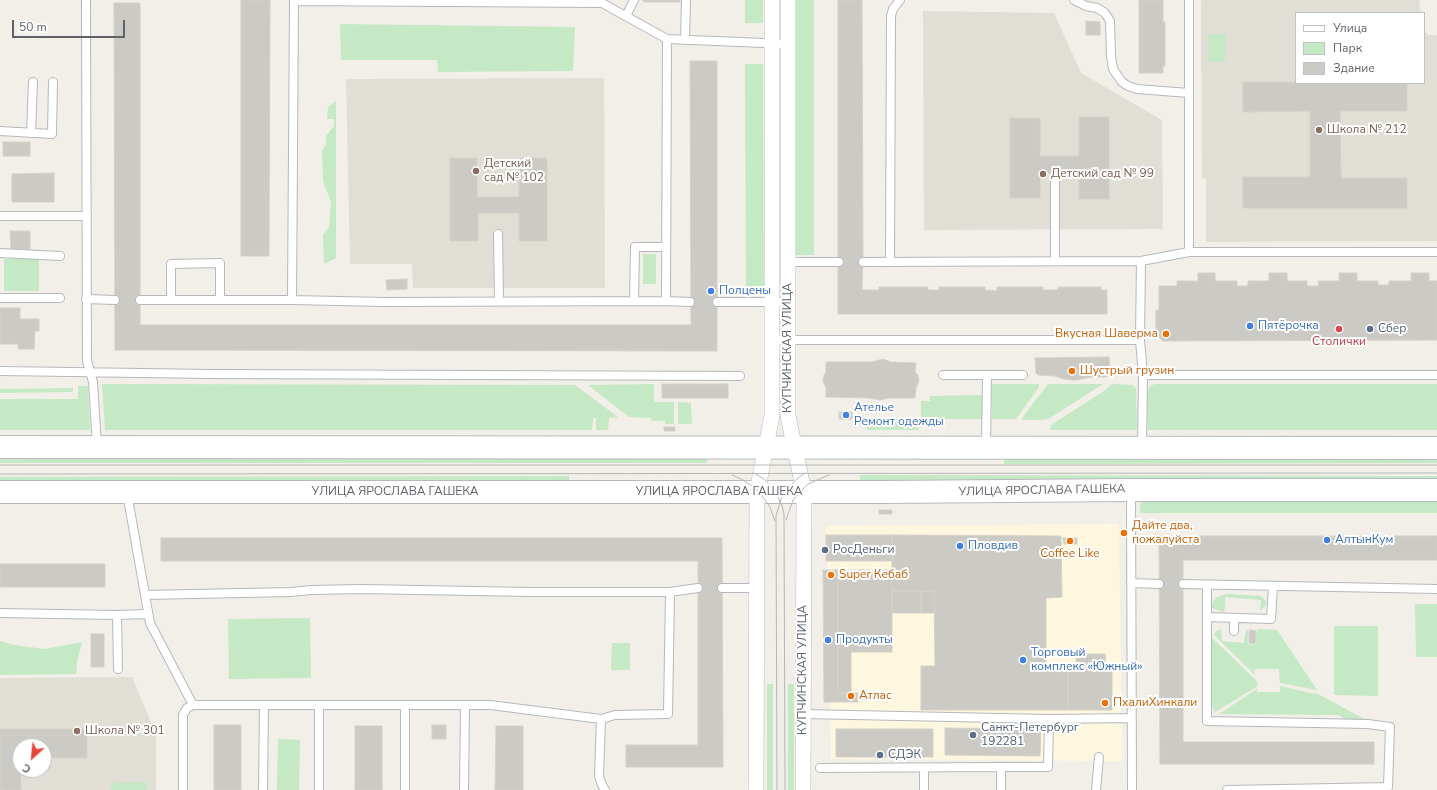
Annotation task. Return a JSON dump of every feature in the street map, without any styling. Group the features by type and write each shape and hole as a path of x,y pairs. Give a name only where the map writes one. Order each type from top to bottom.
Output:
{"street":[{"name":"КУПЧИНСКАЯ УЛИЦА","path":"756,790 757,492 772,416 772,0"},
{"name":"КУПЧИНСКАЯ УЛИЦА","path":"788,0 788,416 804,492 803,790"},
{"path":"0,447 1437,448"},
{"name":"УЛИЦА ЯРОСЛАВА ГАШЕКА","path":"0,492 1437,490"}],"lane":[{"path":"86,0 87,364 93,382 97,447"},
{"path":"626,16 634,0"},
{"path":"890,261 891,16 893,9 900,0"},
{"path":"1074,0 1086,6 1097,8 1105,13 1110,21 1113,69 1122,82 1137,89 1189,93"},
{"path":"1189,0 1189,252"},
{"path":"292,300 294,1 602,1 667,39 788,44"},
{"path":"685,40 686,1"},
{"path":"666,301 667,39"},
{"path":"31,133 33,82"},
{"path":"0,131 52,134 53,82"},
{"path":"1055,181 1055,261"},
{"path":"0,216 87,216"},
{"path":"498,234 499,301"},
{"path":"634,301 635,247 666,247"},
{"path":"863,262 1141,261 1189,252 1437,252"},
{"path":"0,253 60,256"},
{"path":"1141,261 1140,340 1143,375 1142,448"},
{"path":"772,262 839,262"},
{"path":"171,300 171,264 220,263 220,300"},
{"path":"0,298 60,298"},
{"path":"86,299 115,300"},
{"path":"140,300 690,302"},
{"path":"717,302 788,302"},
{"path":"772,340 1140,340"},
{"path":"0,371 740,376"},
{"path":"943,375 1023,375"},
{"path":"986,375 986,448"},
{"path":"1143,375 1437,375"},
{"path":"1131,490 1132,790"},
{"path":"126,491 145,595 147,614 150,623 192,705"},
{"path":"1131,583 1159,584"},
{"path":"1183,584 1437,589"},
{"path":"1207,585 1207,721 1368,724 1390,727 1388,787 1227,790"},
{"path":"1207,617 1271,619 1273,586"},
{"path":"145,595 362,589 529,592 670,592 698,588"},
{"path":"722,588 756,588"},
{"path":"183,790 183,715 187,708 192,705 465,705 512,707 601,719 615,715 668,714 670,592"},
{"path":"0,613 147,614"},
{"path":"118,615 118,669"},
{"path":"1234,618 1234,631"},
{"path":"263,790 264,705"},
{"path":"319,705 319,790"},
{"path":"405,705 405,790"},
{"path":"464,790 465,705"},
{"path":"804,714 1048,719 1131,718"},
{"path":"601,719 599,776 605,790"},
{"path":"820,768 1048,767 1048,719"},
{"path":"1096,790 1099,757"},
{"path":"1001,790 1002,767"},
{"path":"924,768 924,790"}],"shaded area":[{"name":"Школа № 212","path":"1201,0 1420,0 1419,7 1422,12 1295,12 1295,84 1425,84 1425,32 1429,35 1437,35 1437,241 1206,242 1206,179 1202,178"},
{"name":"Детский сад № 99","path":"923,11 1054,13 1081,73 1162,120 1163,229 924,230"},
{"name":"Детский сад № 102","path":"604,78 605,288 413,288 412,264 350,264 346,79"},
{"path":"1119,524 1122,761 831,759 826,526"},
{"name":"Школа № 301","path":"132,677 156,734 156,790 0,790 0,678"}],"green space":[{"path":"745,0 763,0 763,23 745,23"},
{"path":"796,0 814,0 814,255 796,255"},
{"path":"340,24 575,27 573,71 438,72 437,60 341,60"},
{"path":"1209,34 1226,34 1225,62 1208,62"},
{"path":"745,64 763,64 764,292 746,292"},
{"path":"336,101 336,258 324,264 323,235 329,227 331,202 323,181 322,151 326,144 326,136 334,126 334,119 327,119 328,107"},
{"path":"643,254 656,254 656,284 643,284"},
{"path":"4,259 39,259 39,291 4,291"},
{"path":"102,384 575,385 618,417 609,418 608,430 596,430 596,418 593,418 592,430 105,430"},
{"path":"654,384 654,402 674,402 674,424 665,424 665,421 652,421 651,418 629,417 588,385"},
{"path":"992,384 1039,384 1039,387 1016,419 992,419"},
{"path":"1048,384 1103,384 1050,418 1044,420 1022,420"},
{"path":"1112,384 1133,385 1136,388 1136,430 1050,430 1051,425 1104,391"},
{"path":"1155,384 1437,384 1437,430 1148,430 1147,393 1150,386"},
{"path":"78,386 88,386 90,430 0,430 0,399 78,399"},
{"path":"73,388 73,392 0,393 0,389"},
{"path":"982,395 982,419 921,419 921,401 930,401 930,396"},
{"path":"678,402 691,403 692,424 678,424"},
{"path":"867,419 919,419 918,430 867,430"},
{"path":"0,457 707,457 707,463 0,463"},
{"path":"1437,457 1437,463 1004,464 1004,458"},
{"path":"860,475 1437,476 1437,481 860,481"},
{"path":"569,476 569,481 0,481 0,477"},
{"path":"1141,502 1437,502 1437,513 1140,513"},
{"path":"1227,594 1261,596 1266,601 1265,607 1260,610 1261,600 1225,597 1225,609 1223,612 1212,608 1214,600 1217,597"},
{"path":"1415,604 1437,604 1437,657 1416,657"},
{"path":"310,618 311,678 229,679 228,619"},
{"path":"1334,626 1378,626 1378,696 1334,695"},
{"path":"1221,629 1222,641 1244,643 1246,630 1249,631 1248,644 1255,645 1257,629 1277,630 1317,690 1280,683 1279,669 1254,669 1255,675 1214,635 1216,631"},
{"path":"1212,638 1256,680 1258,686 1215,712 1212,706"},
{"path":"0,641 14,645 45,649 82,642 77,662 76,674 0,675"},
{"path":"612,643 630,643 630,670 611,670"},
{"path":"767,684 773,684 773,790 767,790"},
{"path":"788,684 794,684 794,790 788,790"},
{"path":"1280,686 1320,695 1366,720 1344,719 1339,715 1219,714 1257,689 1257,692 1280,692"},
{"path":"278,739 300,740 299,790 277,790"},
{"path":"147,782 147,790 111,790 111,783"}],"building":[{"path":"241,0 270,0 269,256 241,256"},
{"path":"642,0 680,0 680,2 645,2"},
{"path":"838,0 862,0 862,290 879,290 879,287 928,287 928,290 939,290 939,287 985,287 985,290 997,291 997,287 1043,287 1043,290 1058,290 1058,287 1101,287 1101,290 1107,290 1107,314 838,314"},
{"path":"1139,0 1163,0 1163,22 1165,22 1165,66 1163,66 1163,73 1139,73"},
{"path":"114,3 140,3 140,325 691,325 690,61 717,61 717,351 115,350"},
{"path":"1086,21 1100,22 1100,35 1086,35"},
{"path":"1243,82 1295,82 1295,84 1407,84 1407,111 1340,111 1341,178 1407,178 1407,208 1243,208 1243,177 1310,177 1310,111 1243,112"},
{"path":"1079,117 1109,117 1109,199 1079,199 1079,173 1040,173 1040,198 1010,198 1010,118 1040,118 1040,156 1079,156"},
{"path":"3,142 30,142 30,156 3,156"},
{"path":"450,158 477,158 477,197 519,197 519,158 547,158 547,241 519,241 519,213 478,213 478,241 450,241"},
{"path":"54,173 54,202 12,202 12,174"},
{"path":"10,231 30,231 30,249 11,249"},
{"path":"1198,273 1215,273 1215,281 1237,281 1237,286 1248,286 1248,281 1269,281 1269,273 1287,273 1287,281 1307,281 1307,286 1319,286 1318,281 1339,281 1339,273 1357,273 1357,281 1378,281 1378,285 1389,285 1389,281 1411,281 1411,273 1429,273 1429,281 1437,281 1437,340 1163,341 1156,334 1156,310 1159,310 1159,286 1177,286 1177,281 1198,281"},
{"path":"407,279 407,289 387,290 386,280"},
{"path":"0,308 20,308 20,319 39,319 39,331 35,331 34,349 18,349 18,344 0,344"},
{"path":"1109,357 1110,374 1106,377 1091,377 1072,380 1055,376 1038,375 1036,373 1035,358"},
{"path":"883,359 891,362 916,363 915,372 918,375 919,381 916,388 915,398 889,398 880,400 869,398 826,397 826,388 823,381 826,372 826,362 871,362"},
{"path":"662,384 728,384 728,398 662,398"},
{"name":"Ателье Ремонт одежды","path":"839,412 852,412 852,419 839,419"},
{"path":"664,427 675,427 675,431 664,431"},
{"path":"879,510 892,510 892,514 879,514"},
{"path":"826,535 892,535 892,561 826,561"},
{"path":"892,535 1061,536 1062,597 1046,598 1046,667 1068,667 1068,710 921,710 921,666 935,666 934,591 892,591"},
{"path":"1159,536 1437,536 1437,560 1183,560 1183,742 1374,742 1374,764 1160,764"},
{"path":"161,538 722,538 723,767 626,767 626,745 698,745 698,561 161,561"},
{"path":"1063,538 1077,538 1077,544 1064,544"},
{"path":"0,564 105,564 105,587 0,587"},
{"path":"823,570 838,570 838,693 858,693 858,702 824,702"},
{"path":"838,570 892,570 892,652 851,652 851,693 838,693"},
{"path":"892,591 921,591 921,613 892,613"},
{"path":"921,591 934,591 935,613 921,613"},
{"path":"1250,630 1256,631 1255,644 1249,643"},
{"path":"91,634 104,634 104,667 91,667"},
{"path":"1076,654 1105,654 1106,666 1076,667"},
{"path":"1112,666 1112,710 1068,710 1068,667"},
{"path":"214,725 241,725 241,790 214,790"},
{"path":"432,725 446,725 446,739 432,739"},
{"path":"355,726 382,726 382,790 355,790"},
{"path":"496,726 523,726 523,790 495,790"},
{"path":"945,728 1041,729 1040,756 945,755"},
{"path":"0,729 87,729 87,758 52,758 52,738 12,738 12,778 21,778 21,790 0,790"},
{"path":"836,729 933,729 933,757 836,757"}],"tram line":[{"path":"0,465 1437,465"},
{"path":"754,473 764,479 776,492 784,514 785,790"},
{"path":"777,790 776,516 781,499 785,492 805,473"},
{"path":"0,474 1437,473"},
{"path":"732,475 758,490 770,507 775,521"},
{"path":"786,520 793,500 800,492 808,484 829,475"}],"place":[{"name":"Школа № 212","path":"1319,130"},
{"name":"Детский сад № 102","path":"476,171"},
{"name":"Детский сад № 99","path":"1043,174"},
{"name":"Полцены","path":"711,291"},
{"name":"Пятёрочка","path":"1250,326"},
{"name":"Столички","path":"1339,329"},
{"name":"Сбер","path":"1370,329"},
{"name":"Вкусная Шаверма","path":"1166,334"},
{"name":"Шустрый грузин","path":"1072,371"},
{"name":"Ателье Ремонт одежды","path":"846,415"},
{"name":"Дайте два, пожалуйста","path":"1124,533"},
{"name":"АлтынКум","path":"1327,540"},
{"name":"Coffee Like","path":"1070,541"},
{"name":"Пловдив","path":"960,546"},
{"name":"РосДеньги","path":"825,550"},
{"name":"Super Кебаб","path":"831,575"},
{"name":"Продукты","path":"828,640"},
{"name":"Торговый комплекс «Южный»","path":"1023,660"},
{"name":"Атлас","path":"851,696"},
{"name":"ПхалиХинкали","path":"1105,703"},
{"name":"Школа № 301","path":"77,731"},
{"name":"Санкт-Петербург 192281","path":"973,735"},
{"name":"СДЭК","path":"880,755"}]}
